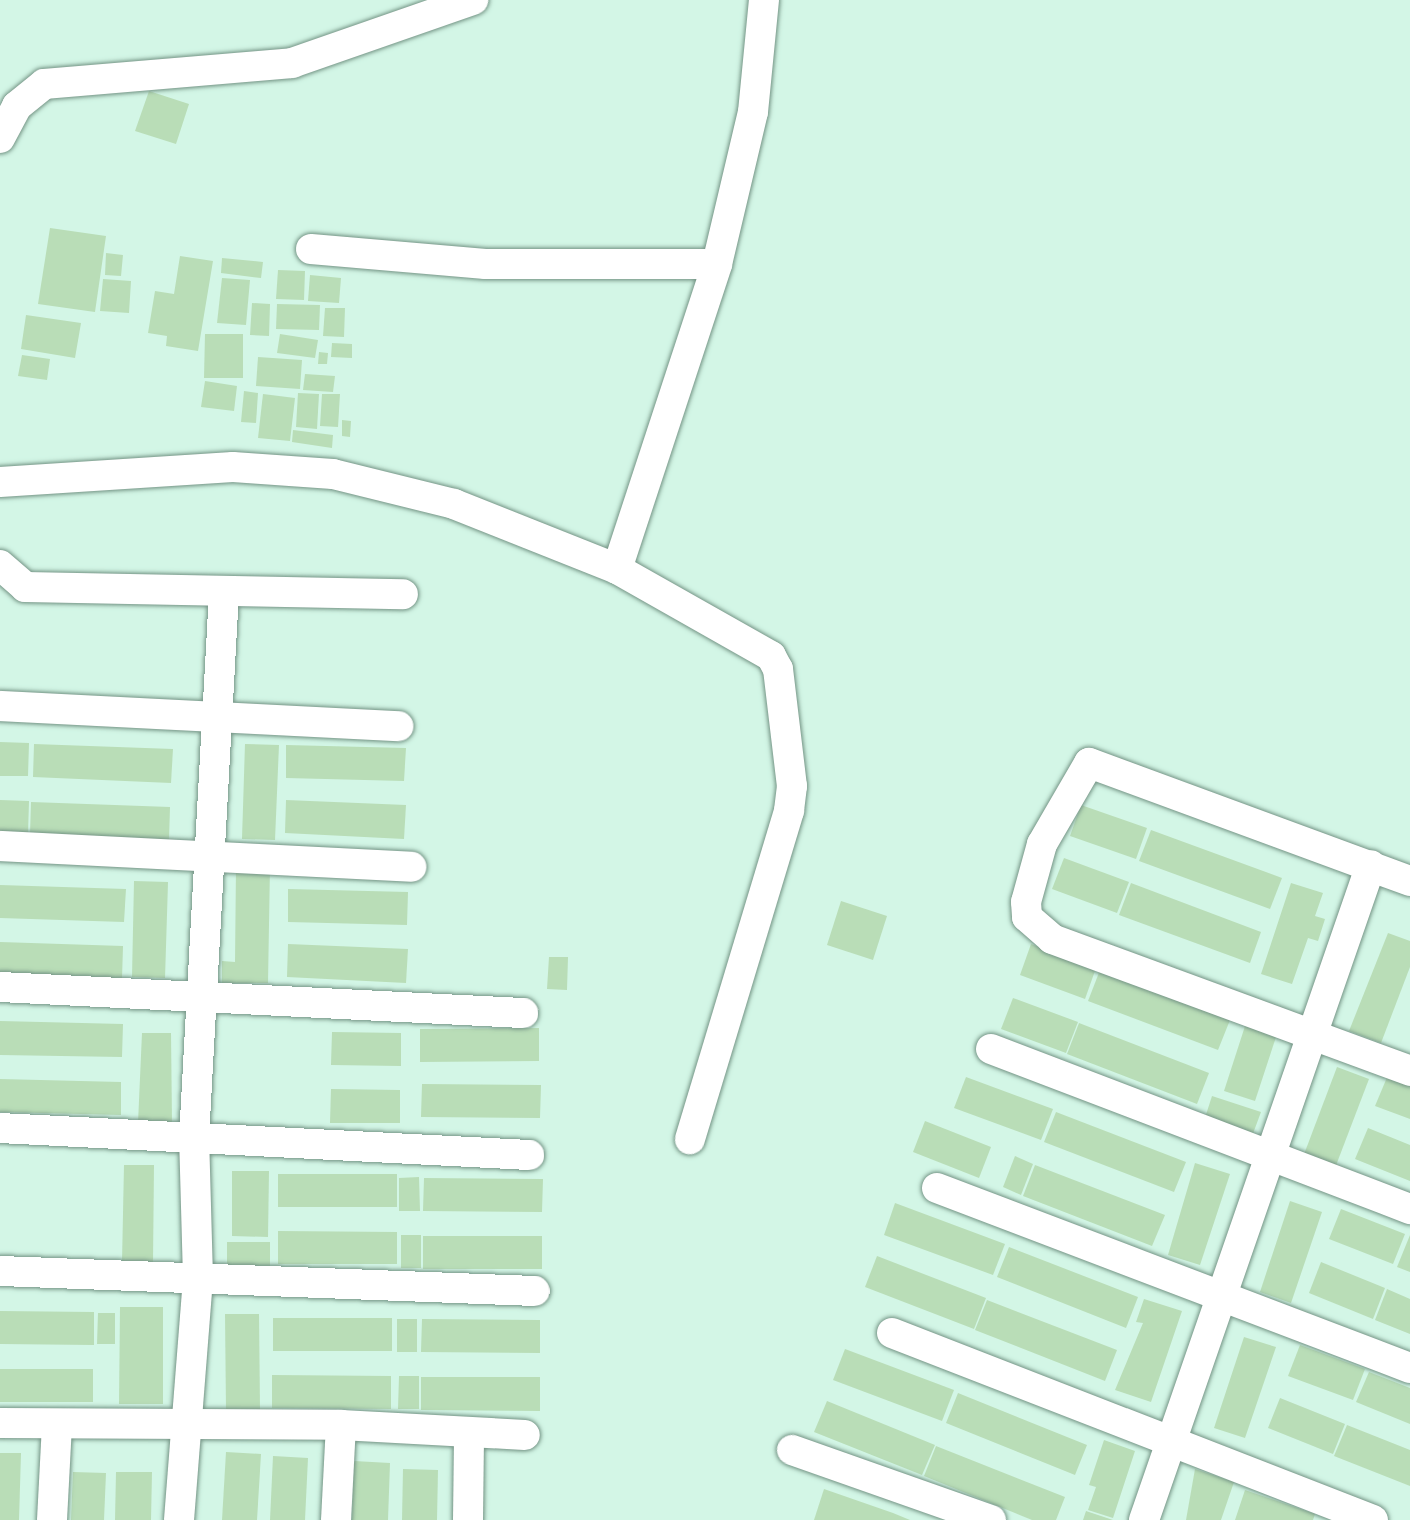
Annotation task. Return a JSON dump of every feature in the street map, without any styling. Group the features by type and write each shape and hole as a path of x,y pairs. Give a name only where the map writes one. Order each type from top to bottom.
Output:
{"street":[{"path":"0,138 17,106 44,84 292,63 473,0"},
{"path":"617,569 717,264 753,112 764,0"},
{"path":"312,249 485,264 717,264"},
{"path":"0,482 233,467 333,474 454,504 617,569 771,656 779,681 792,786 789,811 690,1139"},
{"path":"0,565 25,587 224,593 403,594"},
{"path":"180,1520 184,1426 198,1278 194,1138 224,593"},
{"path":"0,706 398,726"},
{"path":"1410,881 1089,763 1042,844 1027,885 1027,917 1052,939 1410,1071"},
{"path":"0,846 411,867"},
{"path":"1144,1520 1371,865"},
{"path":"0,987 523,1013"},
{"path":"991,1049 1410,1209"},
{"path":"0,1128 529,1155"},
{"path":"937,1188 1410,1368"},
{"path":"0,1271 535,1291"},
{"path":"892,1333 1373,1520"},
{"path":"0,1423 57,1426 341,1425 525,1435"},
{"path":"336,1520 341,1425"},
{"path":"52,1520 57,1426"},
{"path":"468,1520 469,1432"},
{"path":"792,1450 991,1520"}],"building":[{"path":"149,91 189,104 176,144 135,131"},
{"path":"50,228 106,236 95,312 38,304"},
{"path":"106,253 123,255 121,276 105,275"},
{"path":"180,256 213,261 198,351 166,346 167,336 148,333 155,291 174,294"},
{"path":"222,258 263,262 261,278 221,273"},
{"path":"278,270 305,271 304,300 276,299"},
{"path":"310,275 341,278 339,303 308,301"},
{"path":"222,278 250,280 246,325 217,323"},
{"path":"103,279 131,281 129,313 100,311"},
{"path":"252,303 270,304 269,336 250,335"},
{"path":"277,304 320,305 319,330 276,329"},
{"path":"325,308 345,308 344,337 323,336"},
{"path":"26,315 81,323 75,358 21,349"},
{"path":"205,334 243,334 243,378 204,378"},
{"path":"280,334 318,340 315,358 277,353"},
{"path":"332,343 352,344 352,358 331,357"},
{"path":"319,352 328,353 327,364 318,364"},
{"path":"22,355 50,359 47,380 18,376"},
{"path":"258,357 302,360 300,389 256,386"},
{"path":"305,374 335,376 333,392 303,390"},
{"path":"205,381 237,386 234,411 201,407"},
{"path":"244,391 258,393 256,423 241,422"},
{"path":"298,393 319,394 317,429 296,427"},
{"path":"263,394 295,398 290,441 258,438"},
{"path":"322,394 340,394 338,427 320,426"},
{"path":"342,420 351,421 350,437 342,436"},
{"path":"293,430 333,435 332,448 292,442"},
{"path":"0,742 29,743 28,776 0,776"},
{"path":"34,744 173,749 171,783 33,777"},
{"path":"245,744 279,745 275,840 242,839"},
{"path":"286,745 406,748 404,781 286,778"},
{"path":"0,800 29,801 28,834 0,833"},
{"path":"286,800 406,805 404,839 285,833"},
{"path":"31,802 170,807 169,840 30,834"},
{"path":"1081,805 1147,828 1136,859 1070,836"},
{"path":"1151,830 1282,878 1270,909 1139,861"},
{"path":"1064,858 1129,882 1117,913 1052,889"},
{"path":"236,866 270,866 268,983 222,983 222,961 235,962"},
{"path":"134,881 168,882 165,978 132,977"},
{"path":"1131,883 1261,932 1250,963 1119,915"},
{"path":"1291,883 1323,893 1315,916 1325,919 1318,941 1308,938 1292,984 1261,974"},
{"path":"0,885 126,889 124,922 0,918"},
{"path":"288,889 408,892 407,925 288,922"},
{"path":"841,901 887,916 873,960 827,945"},
{"path":"1388,933 1410,941 1410,967 1381,1043 1349,1031"},
{"path":"0,942 123,946 122,979 0,975"},
{"path":"288,944 408,949 406,983 287,977"},
{"path":"1031,944 1096,968 1085,999 1020,975"},
{"path":"549,957 568,957 567,990 547,989"},
{"path":"1100,970 1230,1020 1218,1050 1088,1001"},
{"path":"1013,998 1078,1022 1066,1053 1001,1029"},
{"path":"0,1021 123,1024 122,1057 0,1055"},
{"path":"1079,1023 1209,1073 1197,1104 1067,1054"},
{"path":"1246,1023 1277,1034 1255,1101 1224,1091"},
{"path":"539,1028 539,1061 420,1062 420,1029"},
{"path":"332,1032 401,1033 401,1066 331,1065"},
{"path":"142,1033 171,1033 172,1123 138,1123"},
{"path":"1337,1067 1369,1079 1335,1168 1303,1157"},
{"path":"1388,1075 1410,1084 1410,1119 1375,1106"},
{"path":"966,1077 1053,1109 1041,1140 954,1108"},
{"path":"0,1079 121,1082 121,1115 0,1112"},
{"path":"422,1084 541,1085 540,1118 421,1117"},
{"path":"331,1089 400,1090 400,1123 330,1123"},
{"path":"1212,1096 1261,1112 1251,1139 1203,1124"},
{"path":"1056,1112 1186,1162 1174,1192 1044,1142"},
{"path":"925,1121 991,1147 979,1178 913,1152"},
{"path":"1368,1128 1410,1145 1410,1181 1355,1159"},
{"path":"1015,1156 1033,1164 1021,1195 1003,1187"},
{"path":"1195,1163 1230,1174 1200,1265 1168,1255"},
{"path":"124,1165 154,1165 153,1262 122,1262"},
{"path":"1035,1165 1165,1215 1152,1246 1023,1196"},
{"path":"232,1171 269,1171 268,1237 232,1236"},
{"path":"278,1174 397,1174 397,1207 278,1207"},
{"path":"419,1177 420,1211 399,1211 399,1178"},
{"path":"424,1178 543,1179 542,1212 423,1211"},
{"path":"1290,1201 1322,1212 1291,1303 1260,1292"},
{"path":"895,1203 1005,1244 993,1275 884,1235"},
{"path":"1341,1209 1405,1234 1393,1264 1329,1239"},
{"path":"278,1231 397,1232 397,1264 278,1264"},
{"path":"401,1235 421,1235 421,1268 401,1268"},
{"path":"1410,1235 1410,1272 1397,1267"},
{"path":"423,1236 542,1236 542,1269 423,1269"},
{"path":"227,1242 270,1242 270,1270 227,1270"},
{"path":"1009,1247 1138,1297 1126,1328 997,1277"},
{"path":"877,1256 986,1298 974,1329 865,1287"},
{"path":"1321,1262 1385,1288 1373,1319 1309,1293"},
{"path":"1387,1289 1410,1299 1410,1334 1375,1320"},
{"path":"1144,1299 1182,1311 1151,1402 1115,1390 1143,1323 1136,1322"},
{"path":"987,1300 1117,1350 1105,1381 975,1330"},
{"path":"120,1307 163,1307 163,1404 119,1404"},
{"path":"0,1311 94,1312 94,1345 0,1344"},
{"path":"98,1313 115,1313 115,1344 97,1344"},
{"path":"225,1314 259,1314 260,1409 226,1410"},
{"path":"273,1318 392,1318 392,1351 273,1351"},
{"path":"397,1319 417,1319 417,1352 397,1352"},
{"path":"422,1319 540,1320 540,1353 421,1352"},
{"path":"1244,1337 1276,1347 1245,1438 1214,1428"},
{"path":"1300,1345 1365,1369 1353,1400 1288,1376"},
{"path":"845,1349 954,1390 942,1421 833,1380"},
{"path":"0,1369 93,1369 93,1402 0,1402"},
{"path":"1369,1372 1410,1388 1410,1424 1356,1402"},
{"path":"272,1375 391,1376 391,1409 272,1408"},
{"path":"399,1376 419,1376 419,1409 398,1409"},
{"path":"421,1377 540,1377 540,1411 421,1410"},
{"path":"958,1393 1087,1445 1075,1475 946,1423"},
{"path":"1280,1398 1345,1424 1333,1454 1268,1428"},
{"path":"827,1401 935,1445 922,1475 814,1432"},
{"path":"1347,1425 1410,1450 1410,1486 1334,1456"},
{"path":"1104,1440 1135,1451 1113,1518 1088,1510 1096,1487 1089,1485"},
{"path":"936,1446 1065,1497 1056,1520 1032,1520 924,1476"},
{"path":"226,1452 261,1454 257,1520 222,1520"},
{"path":"0,1453 21,1453 19,1520 0,1520"},
{"path":"273,1456 308,1458 305,1520 270,1520"},
{"path":"354,1461 390,1463 388,1520 352,1520"},
{"path":"403,1469 438,1470 437,1520 402,1520"},
{"path":"1195,1469 1234,1482 1221,1520 1186,1520"},
{"path":"73,1472 106,1473 104,1520 71,1520"},
{"path":"116,1472 152,1472 151,1520 115,1520"},
{"path":"824,1489 893,1513 910,1520 814,1520"},
{"path":"1245,1490 1315,1514 1313,1520 1235,1520"},
{"path":"1086,1511 1113,1520 1083,1520"}]}
